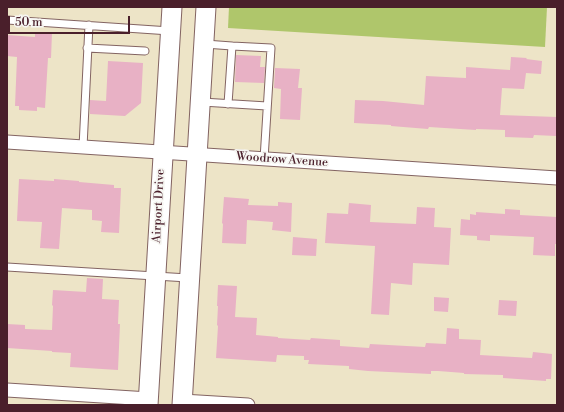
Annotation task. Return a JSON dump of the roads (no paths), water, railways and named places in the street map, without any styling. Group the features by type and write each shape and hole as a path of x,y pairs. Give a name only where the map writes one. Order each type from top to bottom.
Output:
{"main road":[{"name":"Airport Drive","path":"148,402 172,7"},
{"path":"182,403 206,7"}],"street":[{"name":"Woodrow Avenue","path":"7,142 557,178"},
{"path":"7,390 106,401 148,402"},
{"path":"182,403 248,405"}],"lane":[{"path":"7,20 170,31"},
{"path":"83,147 89,25"},
{"path":"204,44 271,48 264,159"},
{"path":"228,104 232,46"},
{"path":"87,48 145,51"},
{"path":"200,102 267,106"},
{"path":"7,267 189,278"}]}
